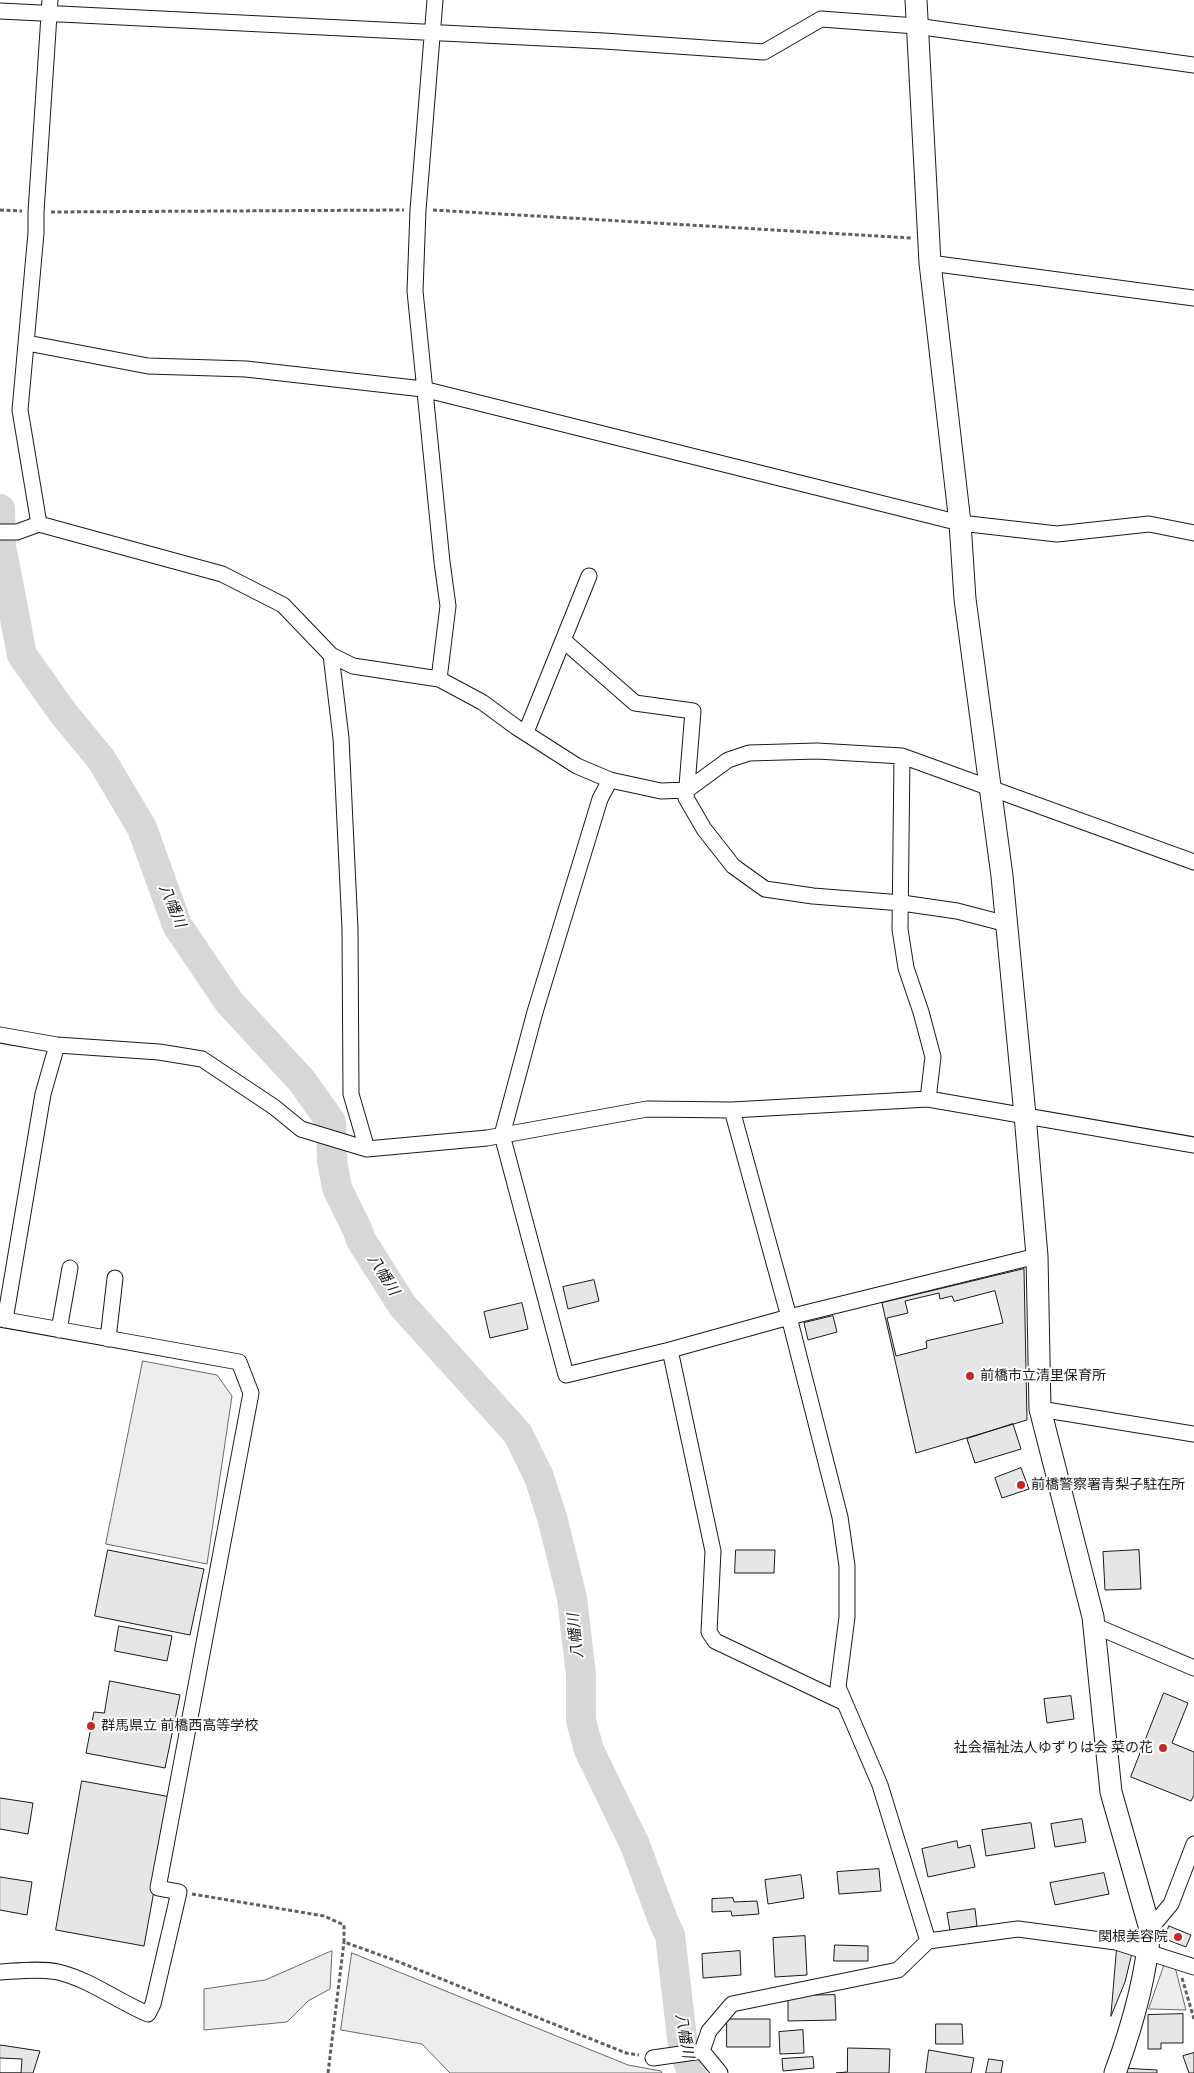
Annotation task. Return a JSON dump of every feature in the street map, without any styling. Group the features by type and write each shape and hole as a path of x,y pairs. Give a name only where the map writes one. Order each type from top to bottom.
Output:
{"street":[{"path":"435,0 418,210 415,291 448,606 439,679"},
{"path":"916,0 930,263 960,523 966,599 1007,924 1025,1116 1037,1256 1040,1409 1093,1617 1111,1792 1150,1929 1148,1952 1134,2015 1115,2073"},
{"path":"39,524 20,410 36,233 50,7"},
{"path":"0,11 50,7 433,33 764,52 821,19 916,26 1194,65"},
{"path":"930,263 1194,298"},
{"path":"27,343 148,366 246,369 424,389 960,523 1057,534 1149,524 1194,533"},
{"path":"0,532 17,532 39,524 222,574 283,605 331,655 353,666 439,679 482,702 516,728 526,732 577,766 610,780 661,790 687,790 728,760 749,753 817,751 902,756 1194,862"},
{"path":"526,732 589,576"},
{"path":"563,640 635,703 693,710 686,798 704,829 733,866 765,889 813,896 902,903 957,911 1007,924"},
{"path":"331,655 340,738 350,929 351,1094 367,1149"},
{"path":"902,756 902,903 900,929 906,968 921,1012 933,1058 928,1099"},
{"path":"610,780 600,799 540,993 502,1135 566,1376 789,1317 1037,1256"},
{"path":"0,1035 57,1046 160,1052 202,1059 274,1106 301,1129 367,1149 488,1138 646,1109 732,1110 928,1099 1194,1145"},
{"path":"0,1972 56,1971 95,1985 124,2004 148,2014 153,2004 179,1892 158,1888 251,1393 239,1362 2,1320 43,1094 57,1046"},
{"path":"732,1110 789,1317 840,1517 847,1566 847,1617 838,1688 880,1785 928,1940"},
{"path":"59,1330 70,1268"},
{"path":"108,1339 115,1278"},
{"path":"670,1350 713,1550 709,1632 715,1641 845,1703"},
{"path":"1040,1409 1194,1434"},
{"path":"1093,1625 1194,1668"},
{"path":"1150,1929 1171,1904 1194,1844"},
{"path":"699,2052 709,2031 732,2004 898,1970 928,1940 1018,1929 1116,1942 1194,1967"},
{"path":"653,2058 699,2052"},
{"path":"699,2052 720,2073"}],"path":[{"path":"0,210 36,212 418,210 928,239"},
{"path":"179,1892 324,1916 344,1925 344,1942 328,2073"},
{"path":"344,1942 394,1960 626,2053 653,2058"},
{"path":"1176,1960 1194,2018"}],"shaded area":[{"path":"143,1361 217,1375 232,1396 207,1564 106,1544"},
{"path":"332,1951 330,1989 308,2001 287,2022 204,2030 204,1989 265,1980"},
{"path":"352,1953 628,2065 661,2071 662,2073 450,2073 422,2044 341,2030"},
{"path":"1165,1963 1175,1967 1186,2010 1149,2009"}],"building":[{"path":"1024,1269 1027,1420 916,1453 882,1303"},
{"path":"594,1280 599,1301 568,1309 563,1287"},
{"path":"995,1291 1003,1323 926,1341 927,1348 896,1356 887,1318 908,1313 905,1301 939,1293 940,1299 952,1296 954,1301"},
{"path":"522,1303 528,1329 490,1338 484,1312"},
{"path":"833,1316 837,1332 808,1340 804,1323"},
{"path":"1013,1424 1021,1449 975,1463 967,1439"},
{"path":"1021,1468 1029,1489 1002,1498 995,1478"},
{"path":"108,1550 204,1569 190,1635 95,1616"},
{"path":"736,1550 775,1550 774,1573 735,1573"},
{"path":"1139,1550 1141,1589 1105,1590 1103,1552"},
{"path":"119,1626 172,1636 167,1661 115,1651"},
{"path":"110,1681 180,1695 165,1768 86,1753 94,1712 104,1713"},
{"name":"社会福祉法人ゆずりは会 菜の花","path":"1164,1693 1188,1703 1172,1743 1194,1752 1194,1795 1191,1801 1131,1777"},
{"path":"1071,1696 1074,1719 1047,1723 1044,1699"},
{"path":"82,1781 171,1797 144,1946 56,1930"},
{"path":"0,1798 33,1803 28,1834 0,1829"},
{"path":"1082,1819 1086,1842 1055,1847 1051,1824"},
{"path":"1031,1823 1035,1848 986,1856 982,1830"},
{"path":"957,1841 958,1848 970,1845 975,1867 928,1877 922,1849"},
{"path":"879,1869 881,1891 839,1894 837,1872"},
{"path":"1104,1873 1109,1894 1055,1905 1050,1883"},
{"path":"801,1875 804,1898 768,1904 765,1880"},
{"path":"0,1877 32,1882 27,1915 0,1910"},
{"path":"733,1898 734,1902 757,1901 759,1914 732,1916 731,1911 712,1912 712,1899"},
{"path":"975,1909 977,1926 950,1931 947,1913"},
{"name":"関根美容院","path":"1169,1926 1191,1935 1186,1947 1165,1939"},
{"path":"805,1936 807,1975 775,1977 773,1938"},
{"path":"835,1945 868,1946 868,1961 834,1961"},
{"path":"1117,1948 1132,1953 1125,1982 1111,2016"},
{"path":"740,1951 741,1975 703,1978 702,1954"},
{"path":"835,1995 836,2020 788,2021 788,1996"},
{"path":"1183,2014 1183,2043 1161,2043 1161,2049 1148,2049 1148,2015"},
{"path":"727,2019 770,2019 770,2047 727,2047"},
{"path":"936,2024 962,2024 963,2044 936,2044"},
{"path":"803,2030 804,2053 780,2054 779,2032"},
{"path":"0,2045 40,2051 33,2073 0,2073"},
{"path":"848,2048 890,2049 889,2073 836,2073 847,2072"},
{"path":"929,2050 974,2058 971,2073 926,2073"},
{"path":"1194,2053 1194,2073 1189,2073 1183,2056"},
{"path":"813,2057 814,2068 783,2071 782,2059"},
{"path":"0,2058 22,2059 21,2073 0,2073"},
{"path":"989,2059 1003,2061 1001,2073 986,2073"},
{"path":"1123,2068 1157,2070 1157,2073 1122,2073"}],"waterway":[{"name":"八幡川","path":"0,509 1,546 22,655 63,713 101,759 142,828 177,925 229,1002 302,1081 331,1122 332,1161 337,1188 361,1240 402,1305 518,1434 539,1477 553,1521 572,1598 581,1675 581,1721 589,1750 635,1845 670,1935 683,2046 692,2073"}],"place":[{"name":"前橋市立清里保育所","path":"970,1376"},
{"name":"前橋警察署青梨子駐在所","path":"1021,1485"},
{"name":"群馬県立 前橋西高等学校","path":"91,1726"},
{"name":"社会福祉法人ゆずりは会 菜の花","path":"1163,1748"},
{"name":"関根美容院","path":"1178,1937"}]}
